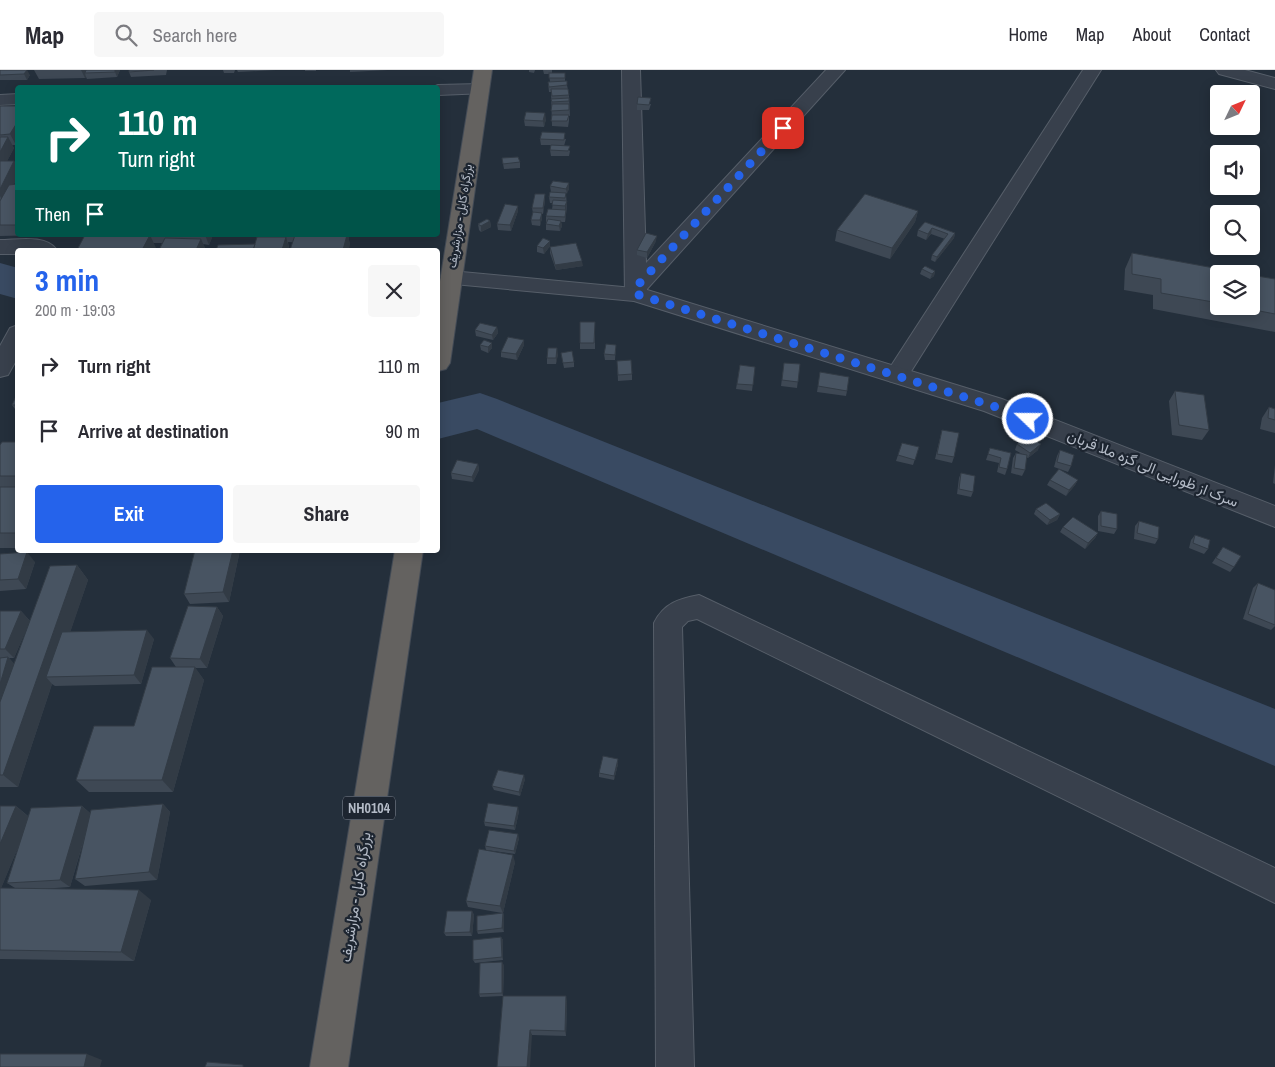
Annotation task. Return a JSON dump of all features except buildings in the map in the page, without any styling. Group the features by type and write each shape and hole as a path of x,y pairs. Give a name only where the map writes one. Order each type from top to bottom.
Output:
{"highway":[{"name":"بزرگراه کابل - مزارشریف","path":"440,347 482,79"},
{"name":"بزرگراه کابل - مزارشریف","path":"329,1067 409,553"}],"street":[{"path":"631,70 636,290"},
{"path":"636,290 836,70"},
{"path":"897,376 1092,70"},
{"path":"1225,70 1275,84"},
{"path":"440,90 482,79"},
{"path":"0,100 15,99"},
{"path":"0,247 43,248"},
{"name":"سرک از ظورایی الی گزه ملا قربان","path":"451,278 636,290 993,406 1275,516"},
{"path":"0,369 15,339"},
{"path":"675,1067 668,624 680,611 699,607 1275,886"}],"waterway":[{"path":"0,277 15,284"},
{"path":"440,421 480,411 1275,738"}],"route":[{"path":"783,128 636,287 636,294 993,406 1028,419"}]}
